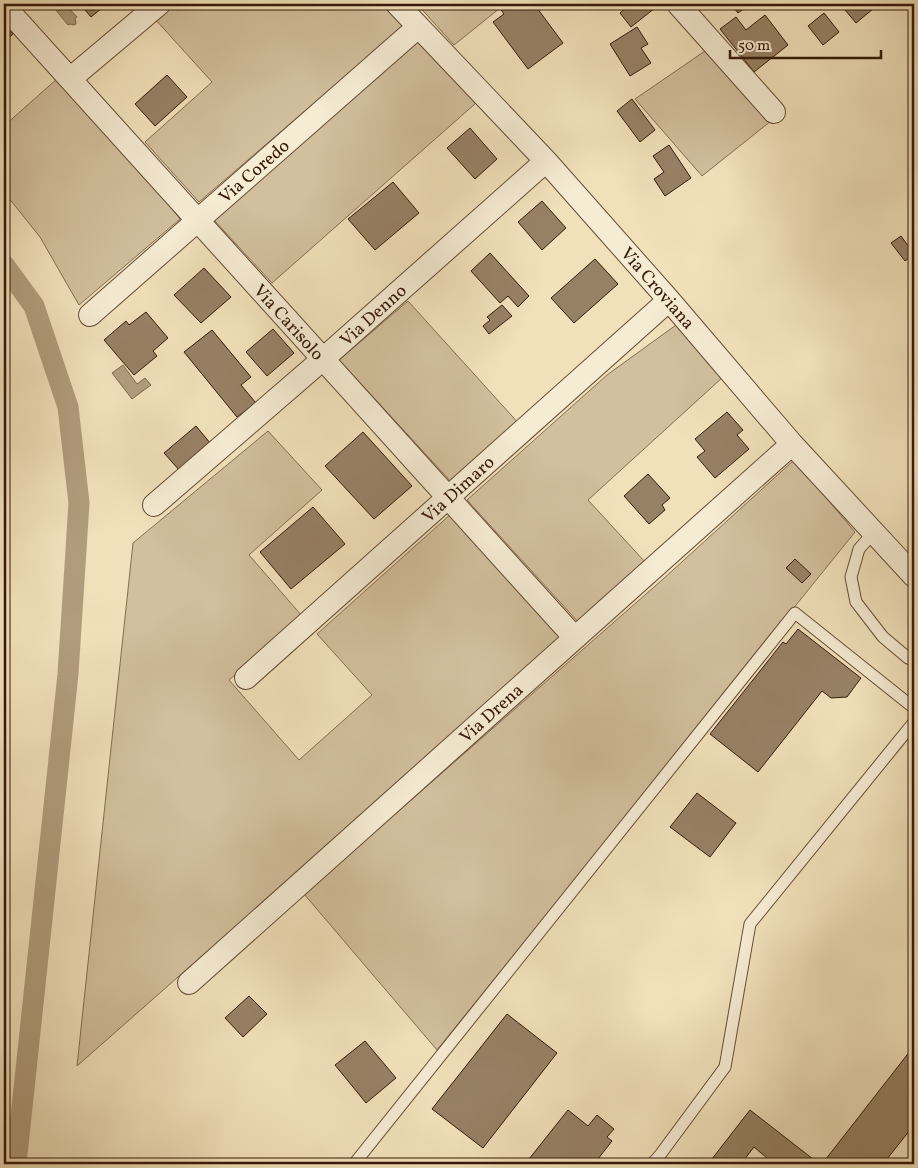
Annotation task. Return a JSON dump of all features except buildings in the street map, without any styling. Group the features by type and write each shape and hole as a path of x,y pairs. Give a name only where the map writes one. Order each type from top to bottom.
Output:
{"street":[{"path":"70,79 159,4"},
{"name":"Via Croviana","path":"397,4 546,162 669,300 792,444 914,576"},
{"path":"678,4 774,112"},
{"name":"Via Carisolo","path":"4,6 575,638"},
{"name":"Via Coredo","path":"90,315 418,28"},
{"name":"Via Denno","path":"154,505 323,360 546,162"},
{"name":"Via Dimaro","path":"246,678 669,300"},
{"name":"Via Drena","path":"189,983 792,444"}],"lane":[{"path":"874,532 859,549 851,577 856,602 883,637 908,658 914,660"},
{"path":"354,1164 795,613 914,708"},
{"path":"652,1164 725,1067 750,924 914,722"}],"shaded area":[{"path":"65,4 77,17 75,18 76,24 68,25 55,9"},
{"path":"171,4 387,4 406,24 199,202 145,142 212,82 154,18"},
{"path":"417,4 505,4 454,45"},
{"path":"417,40 476,103 272,283 213,219"},
{"path":"705,51 771,121 702,176 635,99"},
{"path":"58,78 130,155 180,219 79,305 40,237 4,192 4,126"},
{"path":"408,301 521,426 454,485 339,360"},
{"path":"676,325 723,377 588,500 646,563 579,623 467,500 607,375"},
{"path":"123,365 137,384 145,378 151,385 132,399 112,373"},
{"path":"268,431 322,490 249,555 302,616 229,680 299,760 372,695 317,634 452,513 565,636 77,1066 133,543"},
{"path":"794,460 855,532 437,1050 304,894 662,580"}],"waterway":[{"path":"4,265 34,306 68,407 79,503 68,674 16,1164"}]}
